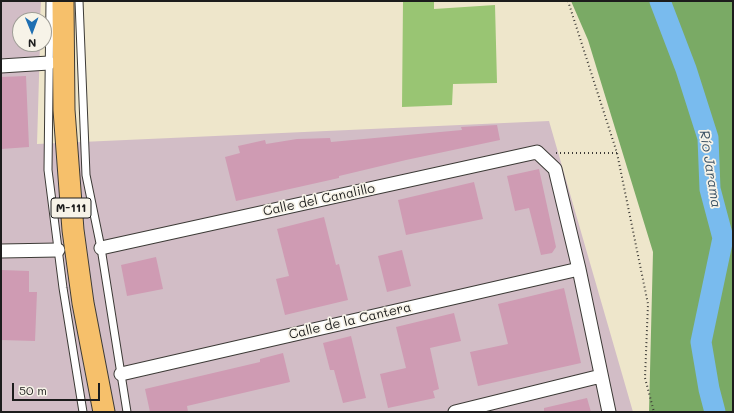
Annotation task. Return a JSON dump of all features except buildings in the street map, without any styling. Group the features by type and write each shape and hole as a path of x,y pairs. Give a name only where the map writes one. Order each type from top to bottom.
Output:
{"main road":[{"name":"M-111","path":"63,1 64,110 73,230 83,303 104,412"}],"street":[{"path":"1,66 49,62"},
{"path":"537,152 555,169 579,269 609,412"},
{"name":"Calle del Canalillo","path":"101,248 537,152"},
{"path":"1,252 58,250"},
{"name":"Calle de la Cantera","path":"121,374 579,269"},
{"path":"455,412 601,376"}],"lane":[{"path":"50,1 48,170 58,250 83,412"},
{"path":"79,1 86,175 101,248 127,412"}],"path":[{"path":"568,1 617,153 648,304 645,378 654,412"},
{"path":"537,152 617,153"}],"shaded area":[{"path":"1,1 41,1 40,12 12,12 12,52 40,52 37,144 549,121 633,412 1,412"}],"green space":[{"path":"403,1 434,1 434,9 495,5 497,83 453,84 452,105 402,107"},
{"path":"571,1 733,1 733,412 649,412 653,252 588,40"}],"waterway":[{"name":"Río Jarama","path":"660,1 686,69 708,138 710,189 723,238 701,342 709,389 715,412"}]}
